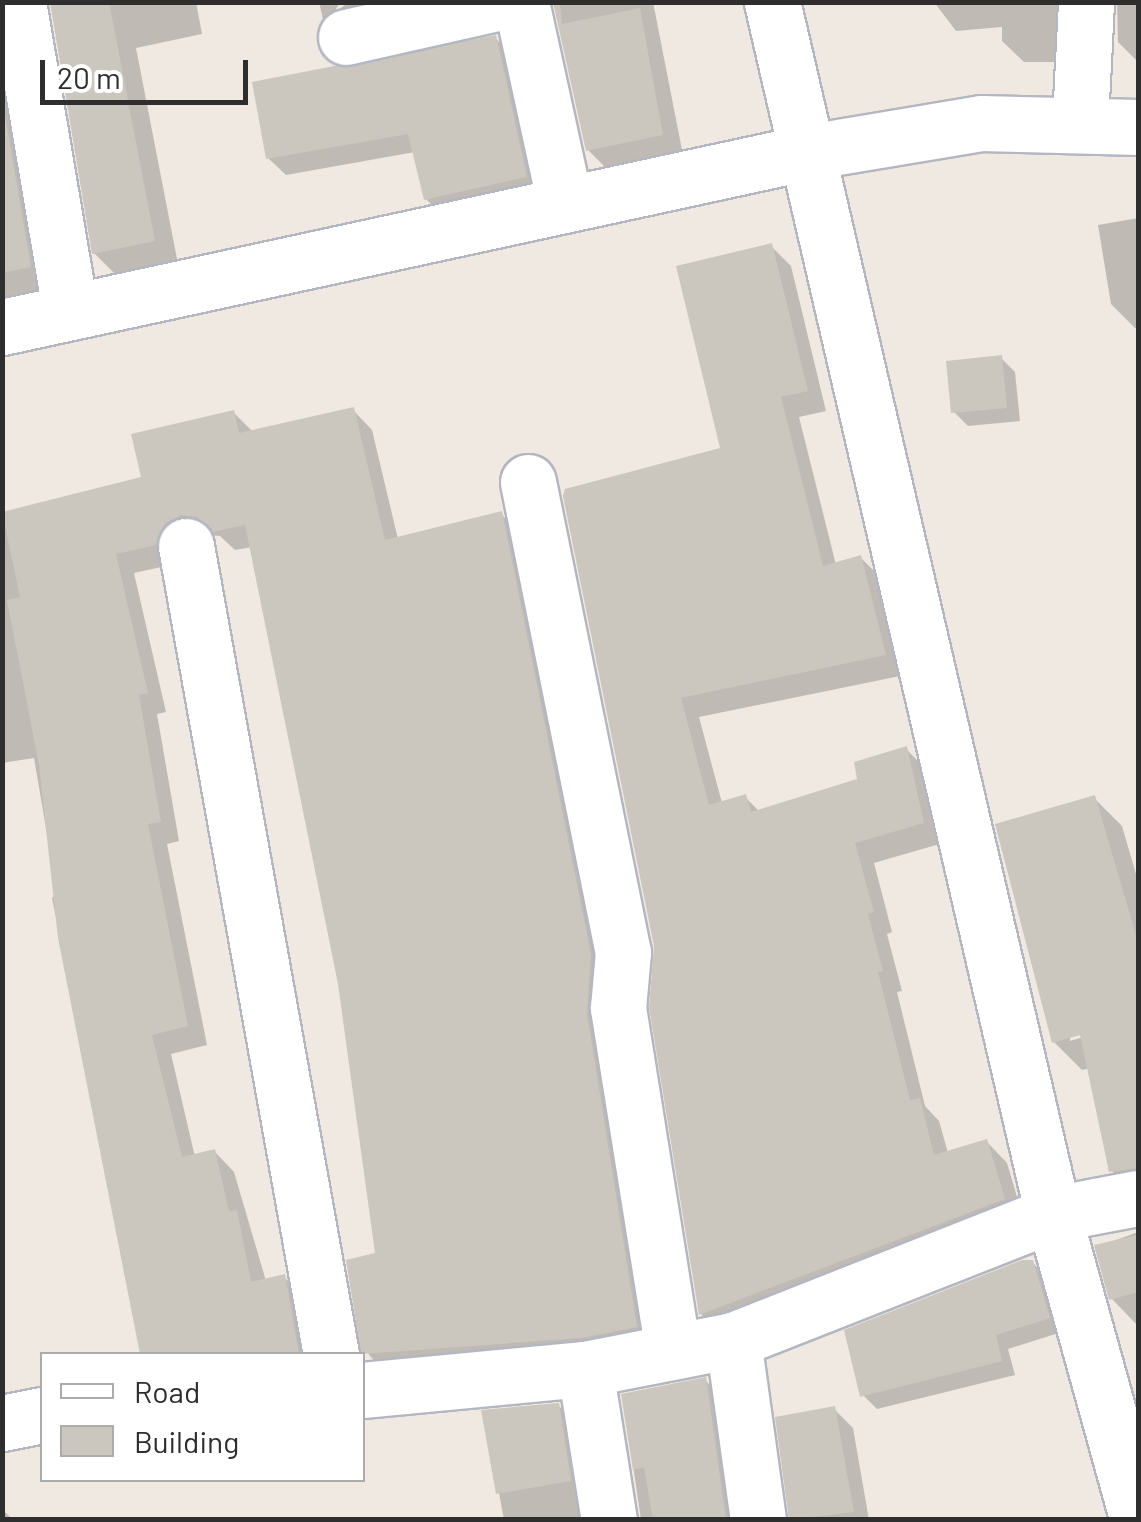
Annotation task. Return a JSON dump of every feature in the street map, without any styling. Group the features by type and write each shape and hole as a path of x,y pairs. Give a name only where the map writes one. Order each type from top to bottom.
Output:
{"street":[{"path":"18,2 70,311"},
{"path":"346,37 501,2"},
{"path":"520,2 565,204"},
{"path":"772,2 1053,1214 1138,1520"},
{"path":"1080,121 1086,2"},
{"path":"2,327 808,152 981,123 1080,121 1138,127"},
{"path":"528,482 624,952 618,1008 673,1352"},
{"path":"186,546 331,1352"},
{"path":"365,1390 585,1368 733,1340 1053,1214 1138,1198"},
{"path":"733,1340 758,1520"},
{"path":"585,1368 609,1520"},
{"path":"2,1423 40,1415"}],"building":[{"path":"50,2 109,2 155,241 92,254"},
{"path":"553,2 560,2 562,24 640,8 663,135 586,151"},
{"path":"496,35 527,177 424,200 408,134 266,159 252,82"},
{"path":"2,98 31,267 2,273"},
{"path":"772,243 808,391 781,397 823,566 861,555 886,655 681,698 709,805 746,794 751,812 857,779 854,762 907,746 924,823 855,843 874,912 868,914 883,971 878,972 910,1100 920,1098 934,1155 987,1139 1005,1199 699,1315 649,1007 654,946 563,496 565,489 720,448 676,266"},
{"path":"1002,355 1007,408 951,413 946,361"},
{"path":"354,407 385,540 502,511 591,954 587,1013 637,1327 581,1338 361,1352 346,1260 375,1253 338,984 245,525 213,532 197,517 181,515 165,523 156,545 116,554 148,693 139,695 161,822 148,824 188,1026 152,1035 182,1157 215,1149 229,1211 237,1210 251,1282 285,1274 299,1352 140,1352 58,938 39,765 7,600 20,597 2,512 141,477 131,434 234,410 239,433"},
{"path":"1095,795 1138,942 1138,1168 1109,1172 1080,1035 1052,1043 995,824"},
{"path":"1138,1235 1138,1292 1109,1300 1094,1245"},
{"path":"1022,1260 1033,1260 1050,1318 996,1335 1002,1361 860,1397 844,1330"},
{"path":"706,1377 726,1520 653,1520 644,1467 633,1470 621,1394"},
{"path":"559,1403 571,1481 496,1494 481,1410"},
{"path":"835,1406 854,1512 789,1520 775,1417"}]}
